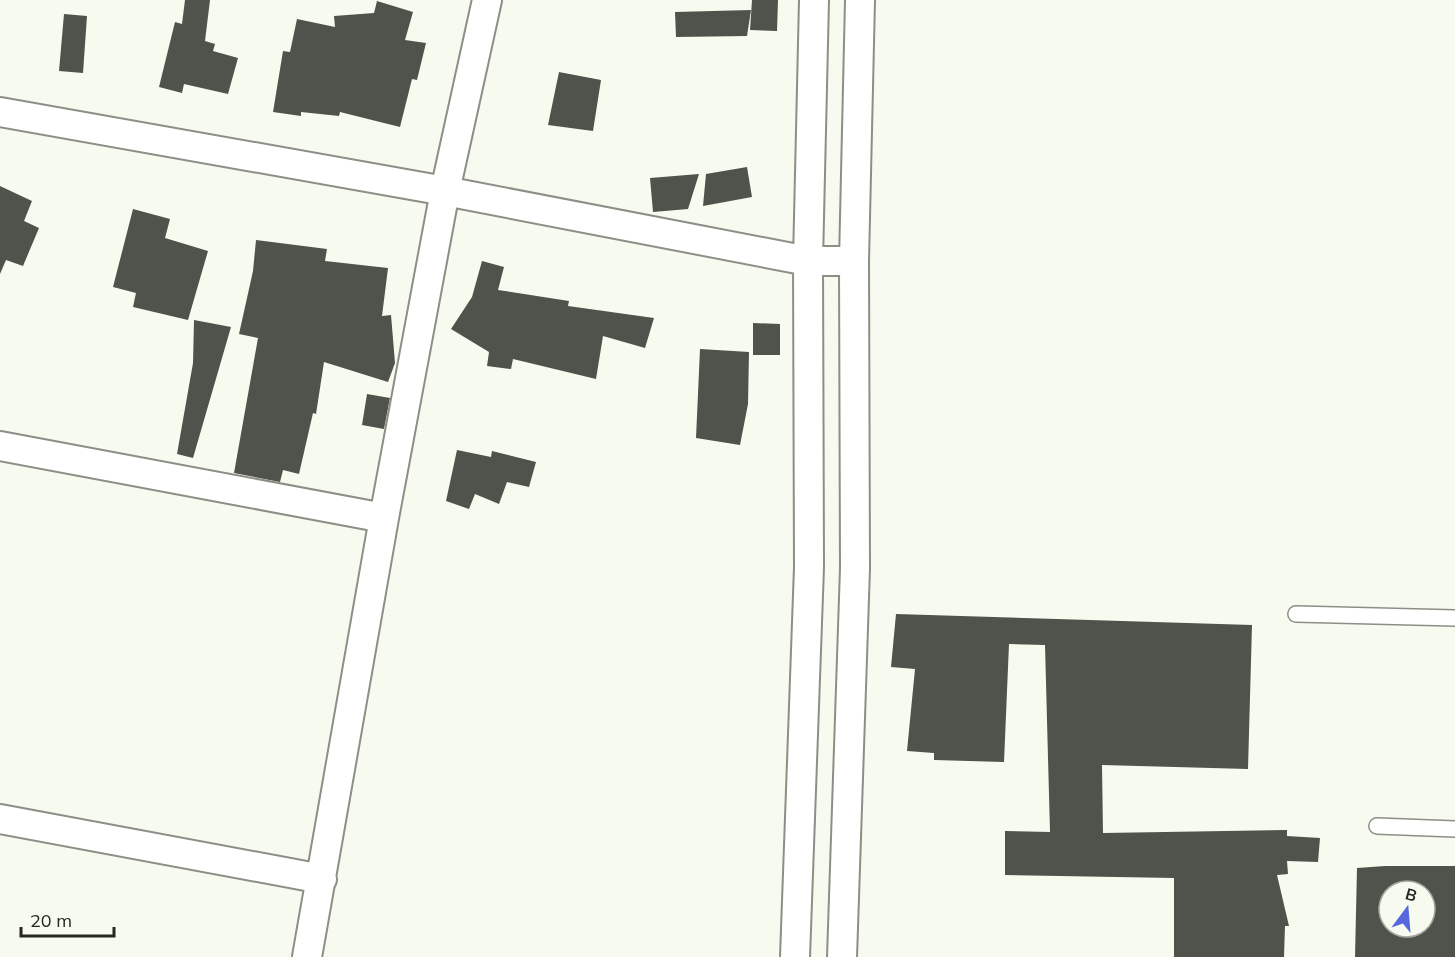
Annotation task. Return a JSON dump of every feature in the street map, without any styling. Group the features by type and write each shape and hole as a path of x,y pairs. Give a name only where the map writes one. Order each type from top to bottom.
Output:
{"street":[{"path":"307,957 384,518 445,191 487,0"},
{"path":"795,957 809,567 808,261 814,0"},
{"path":"842,957 855,568 854,261 860,0"},
{"path":"0,112 445,191 808,261 854,261"},
{"path":"0,446 384,518"},
{"path":"0,819 322,879"}],"lane":[{"path":"1296,614 1455,618"},
{"path":"1377,826 1455,829"}],"building":[{"path":"185,0 210,0 205,41 215,44 213,51 238,58 228,94 184,84 182,93 159,87 175,22 182,24"},
{"path":"752,0 778,0 777,31 750,30"},
{"path":"377,1 413,12 405,40 426,43 417,80 412,79 400,127 340,112 339,116 301,112 301,116 273,112 283,51 290,52 297,19 335,27 334,16 374,13"},
{"path":"751,10 747,36 676,37 675,12"},
{"path":"64,14 87,16 83,73 59,71"},
{"path":"559,72 601,80 593,131 548,125"},
{"path":"747,167 752,197 703,206 706,174"},
{"path":"699,174 688,209 653,212 650,178"},
{"path":"0,186 32,201 24,221 39,228 23,266 6,260 0,274"},
{"path":"133,209 170,219 165,238 208,251 188,320 133,307 136,293 113,287"},
{"path":"256,240 327,249 325,261 388,268 382,316 391,315 395,363 388,382 324,362 316,414 313,413 299,474 283,470 280,482 234,473 258,338 239,334 253,271"},
{"path":"482,261 504,267 498,290 569,301 568,306 654,318 645,348 603,336 596,379 513,359 511,369 487,366 489,352 451,329 472,297"},
{"path":"194,320 231,327 193,458 177,454 193,363"},
{"path":"753,323 780,324 780,355 753,355"},
{"path":"700,349 749,352 748,404 740,445 696,438"},
{"path":"367,394 390,398 384,429 362,425"},
{"path":"457,450 491,457 492,451 536,462 529,487 507,482 499,504 475,494 469,509 446,501"},
{"path":"896,614 1252,625 1248,769 1102,765 1103,833 1287,830 1287,836 1320,838 1318,862 1287,861 1288,874 1277,875 1289,926 1285,926 1284,957 1174,957 1174,878 1005,875 1005,831 1050,832 1045,645 1009,644 1004,762 934,760 934,753 907,751 915,669 891,667"},
{"path":"1455,866 1455,957 1355,957 1357,868"}]}
